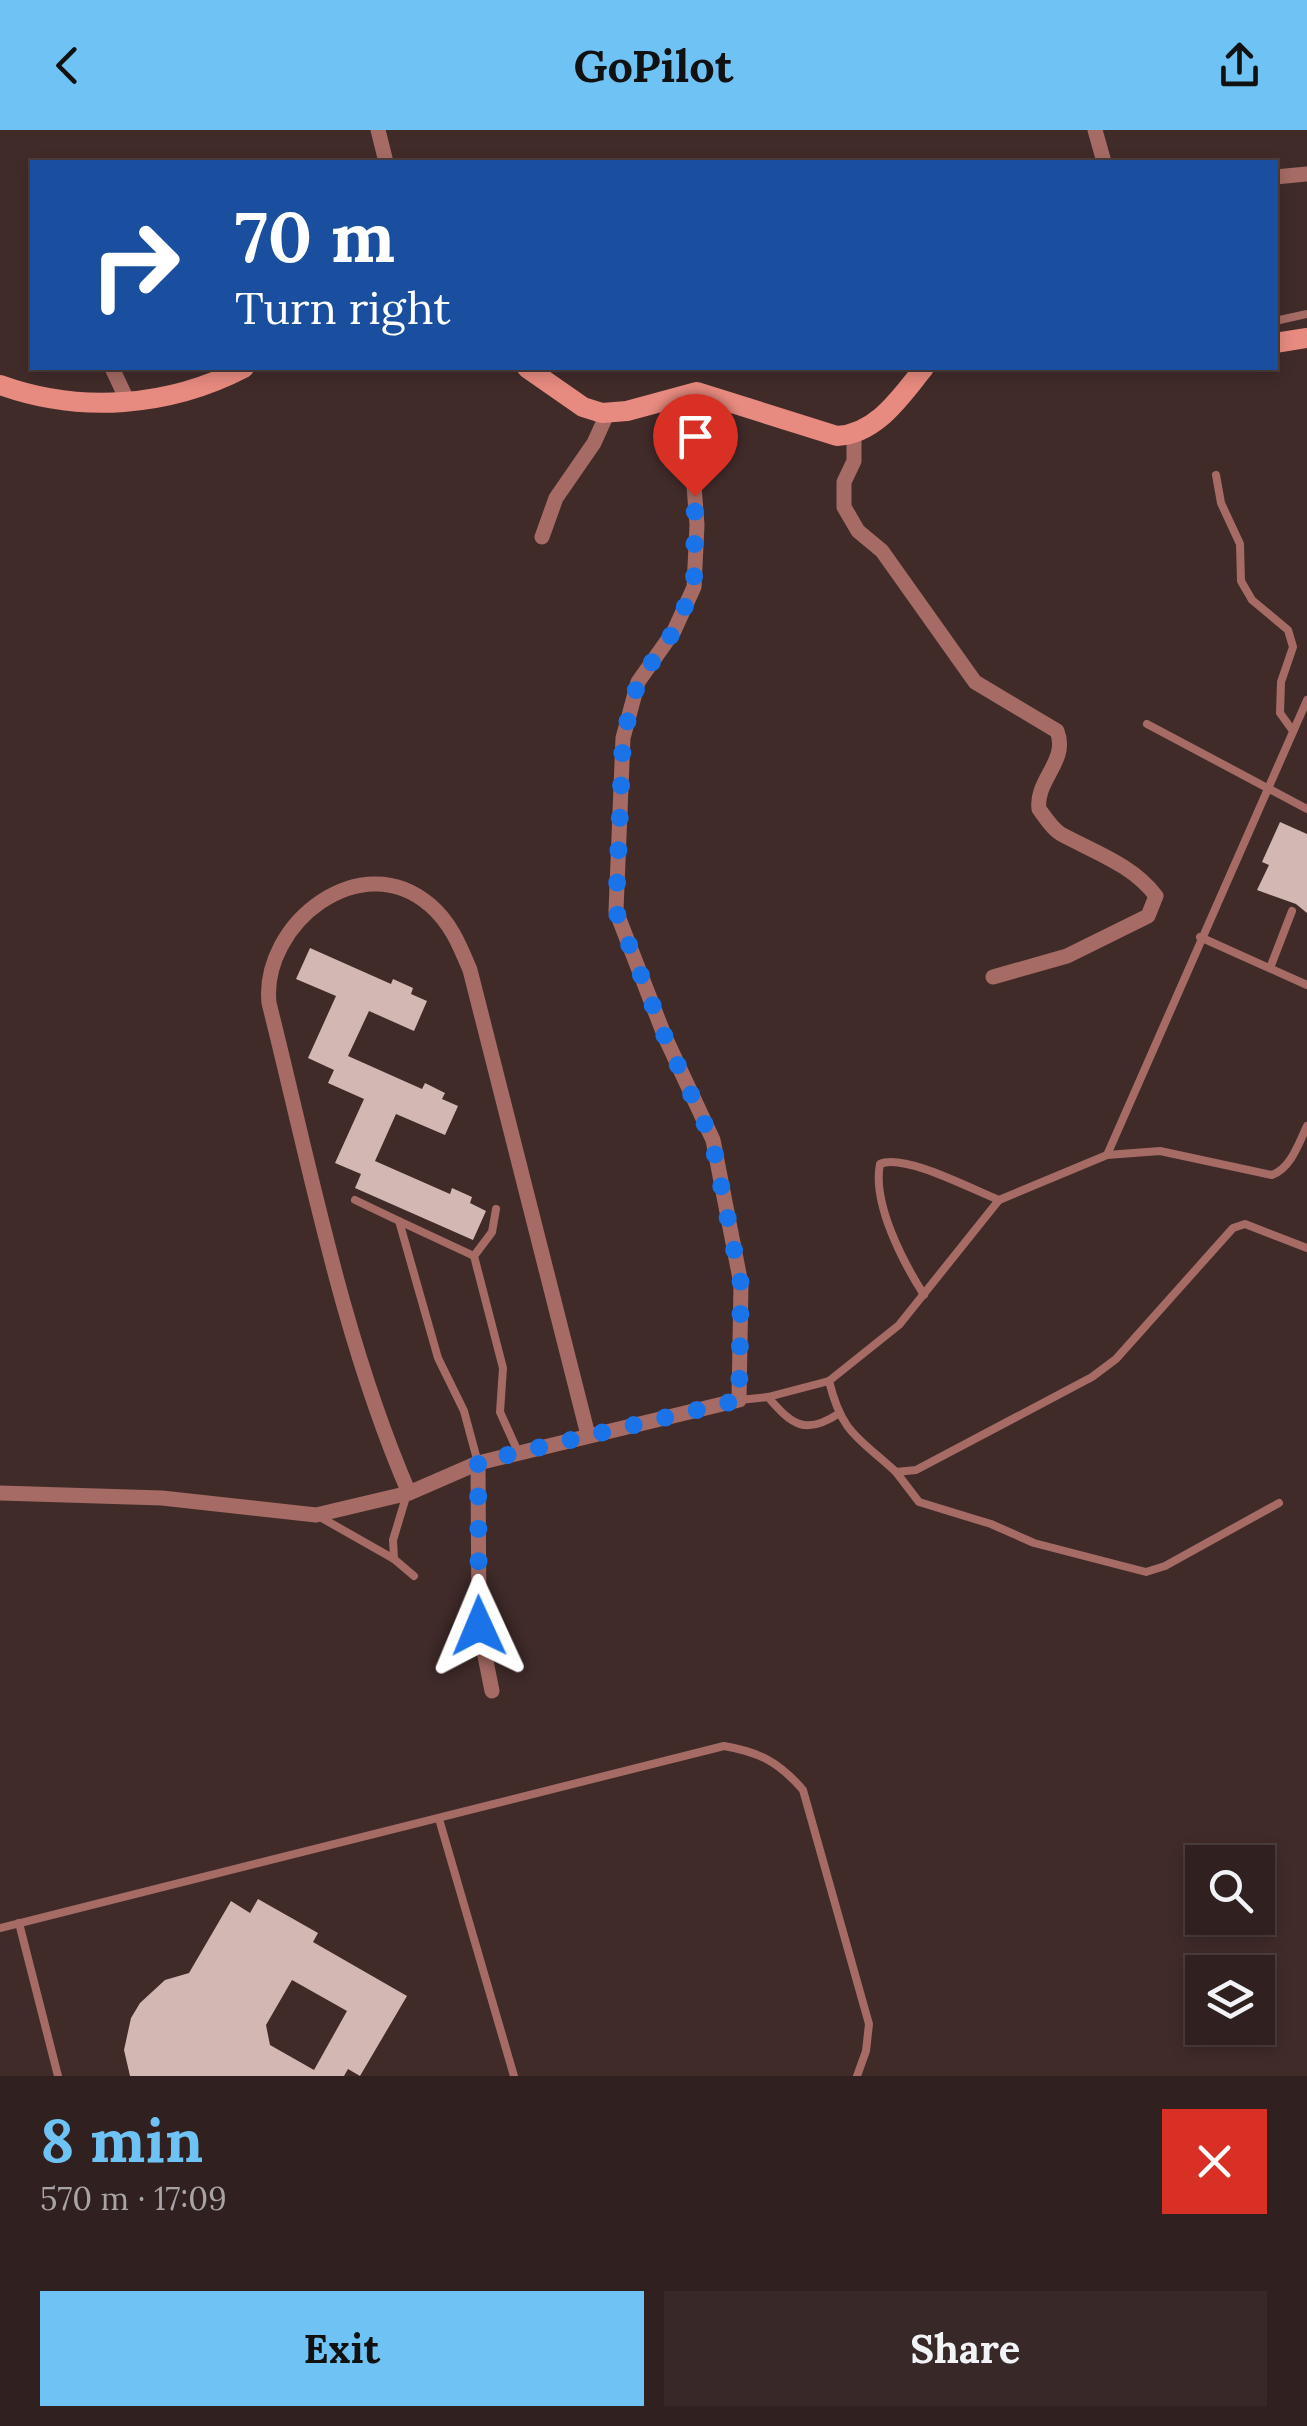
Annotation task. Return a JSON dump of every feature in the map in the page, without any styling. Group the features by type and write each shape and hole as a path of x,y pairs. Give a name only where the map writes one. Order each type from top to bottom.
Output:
{"street":[{"path":"378,130 386,160"},
{"path":"1095,130 1103,160"},
{"path":"1278,176 1307,174"},
{"path":"1278,343 1307,338"},
{"path":"113,370 128,402"},
{"path":"0,385 93,403 128,402 207,387 240,370"},
{"path":"530,370 582,407 608,412 687,394 721,398 758,414 837,436 854,435 869,427 922,370"},
{"path":"0,1493 162,1498 316,1515 408,1494 478,1462 739,1400 741,1284 712,1140 665,1037 616,911 623,738 638,682 674,631 694,586 698,525 687,394"},
{"path":"542,537 556,498 594,443 608,412"},
{"path":"854,435 854,462 844,482 844,508 858,530 882,551 975,682 1058,731 1058,760 1044,782 1039,810 1058,832 1123,867 1147,884 1156,896 1148,916 1067,956 992,978"},
{"path":"408,1494 393,1458 346,1305 269,1003 267,982 280,944 298,918 344,889 374,882 402,890 428,903 454,931 470,970 588,1435"},
{"path":"478,1462 479,1626 492,1692"}],"lane":[{"path":"1278,320 1307,314"},
{"path":"1216,475 1221,503 1240,544 1242,582 1252,600 1288,630 1293,647 1282,682 1280,714 1293,732"},
{"path":"1107,1154 1307,700"},
{"path":"1146,724 1307,809"},
{"path":"1270,968 1292,910"},
{"path":"1200,937 1307,985"},
{"path":"739,1400 830,1382 900,1325 999,1200 1107,1154 1160,1151 1272,1175 1280,1172 1296,1151 1307,1126"},
{"path":"924,1296 900,1257 877,1178 880,1164 890,1159 908,1164 999,1200"},
{"path":"356,1200 474,1256"},
{"path":"474,1256 492,1232 496,1210"},
{"path":"398,1221 438,1358 464,1411 478,1462"},
{"path":"896,1472 916,1470 1092,1378 1116,1359 1232,1228 1246,1224 1307,1248"},
{"path":"474,1256 504,1368 500,1412 518,1452"},
{"path":"830,1382 838,1414 848,1429 896,1472 919,1502 991,1524 1034,1544 1146,1572 1165,1566 1279,1503"},
{"path":"768,1397 796,1424 819,1426 838,1414"},
{"path":"394,1559 393,1540 400,1507 408,1494"},
{"path":"316,1515 394,1559 414,1576"},
{"path":"0,1928 724,1746 755,1751 783,1766 803,1790 869,2024 866,2051 857,2076"},
{"path":"440,1819 514,2076"},
{"path":"20,1923 58,2076"}],"building":[{"path":"1280,822 1307,834 1307,913 1296,904 1257,890 1269,865 1262,862"},
{"path":"310,948 391,984 393,979 413,988 411,994 427,1001 414,1031 369,1011 348,1056 422,1089 425,1083 445,1093 442,1099 458,1106 445,1135 396,1114 375,1161 450,1194 452,1188 472,1197 470,1203 486,1211 473,1240 355,1188 361,1174 335,1163 364,1099 328,1083 334,1070 308,1058 336,996 296,979"},
{"path":"258,1899 318,1933 313,1942 407,1996 360,2076 348,2069 344,2076 130,2076 124,2050 131,2018 140,2003 165,1980 189,1973 231,1901 250,1913","holes":["292,1980 347,2011 314,2070 270,2045 266,2025"]}],"route":[{"path":"479,1626 478,1462 739,1400 741,1284 712,1140 636,968 616,911 615,858 623,738 638,682 674,631 694,586 698,525 695,496"}]}
